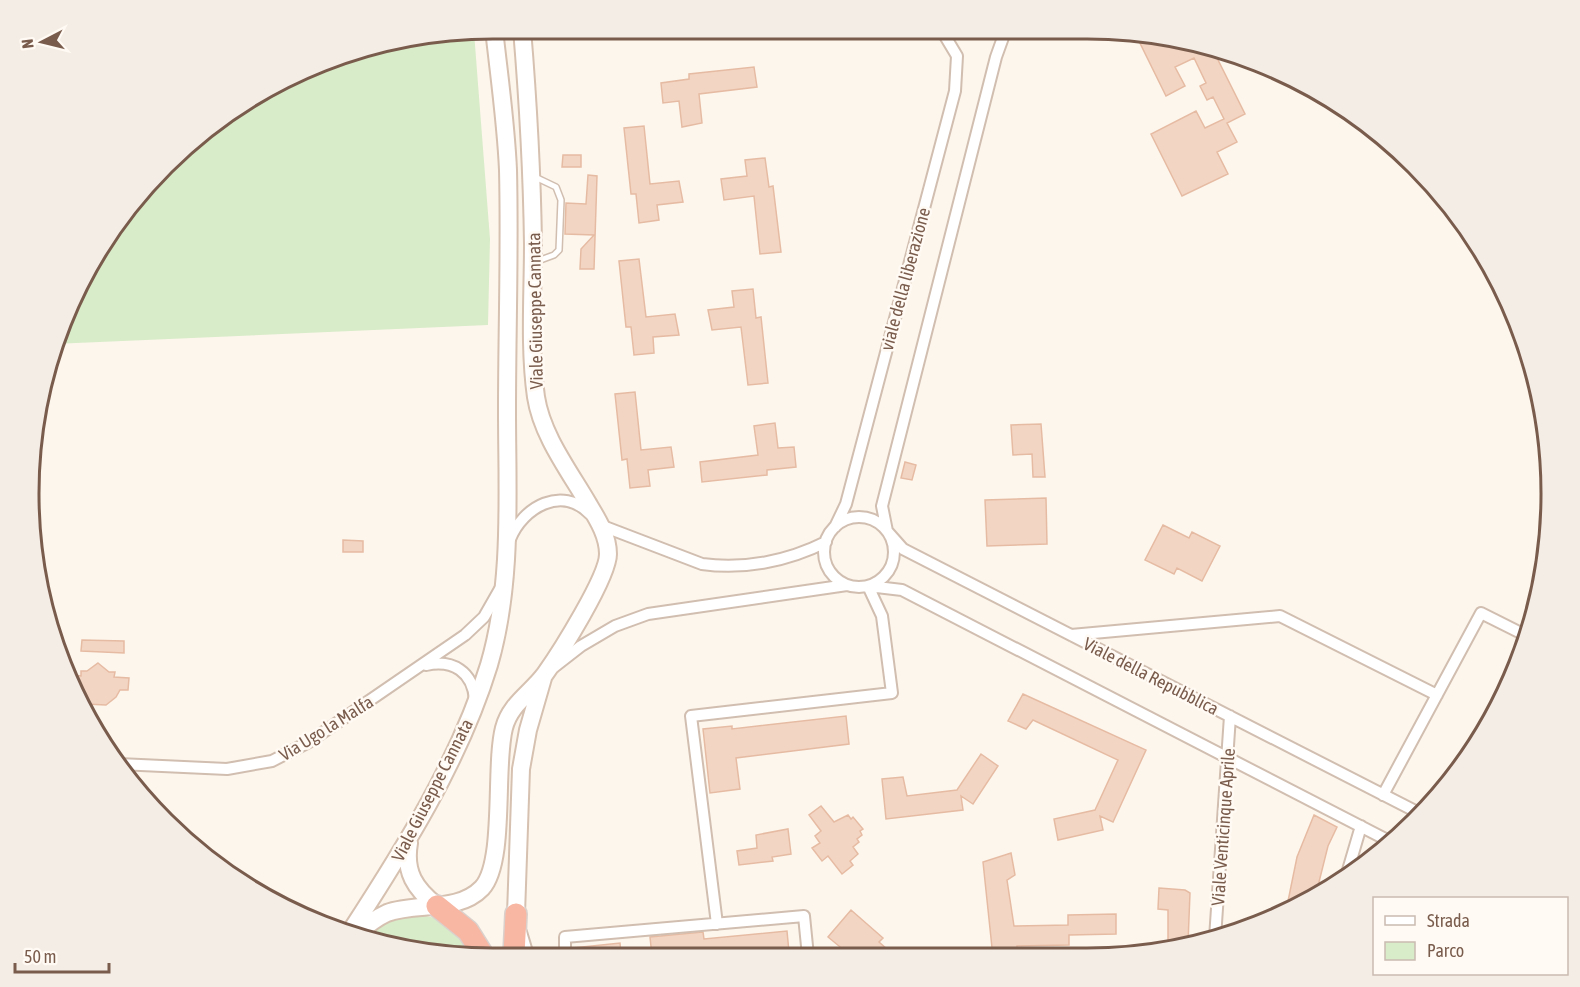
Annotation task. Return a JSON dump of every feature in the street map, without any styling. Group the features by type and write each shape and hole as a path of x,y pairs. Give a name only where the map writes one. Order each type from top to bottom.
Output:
{"highway":[{"path":"437,906 468,931 478,947"},
{"path":"514,948 516,914"}],"street":[{"name":"Viale Giuseppe Cannata","path":"354,926 415,826 475,703 490,662 503,583 506,549 507,168 495,39"},
{"name":"Viale Giuseppe Cannata","path":"364,929 385,914 416,906 437,906 472,896 483,887 494,860 500,750 505,725 513,706 544,675 606,570 608,551 601,526 552,440 540,413 535,379 532,176 523,39"},
{"name":"viale della liberazione","path":"835,527 846,504 955,91 957,56 947,39"},
{"name":"viale della liberazione","path":"888,531 882,506 1002,39"},
{"path":"508,254 533,258"},
{"path":"506,549 520,520 530,510 551,501 574,502 601,526 702,564 732,566 795,556 826,542"},
{"path":"526,948 516,914 521,769 528,730 544,675 581,646 615,626 648,614 847,585 868,586 878,581 892,564 894,553 888,531 879,523 856,517 835,527 826,542 824,552 831,572 847,585"},
{"name":"Viale della Repubblica","path":"888,531 903,549 1412,810"},
{"name":"Via Ugo la Malfa","path":"129,765 227,769 272,761 309,742 477,626 503,583"},
{"path":"717,924 691,716 892,693 882,616 868,586"},
{"name":"Viale della Repubblica","path":"868,586 902,590 1383,837"},
{"path":"1383,795 1481,613 1519,632"},
{"path":"1071,634 1280,616 1437,695"},
{"name":"Via Ugo la Malfa","path":"417,668 436,663 457,667 473,684 475,703"},
{"name":"Viale Venticinque Aprile","path":"1216,929 1230,716"},
{"path":"415,826 409,842 407,866 415,885 437,906"},
{"path":"1350,863 1361,826"},
{"path":"565,948 565,937 804,916 807,948"}],"lane":[{"path":"532,176 556,187 561,200 559,250 554,255 533,258"}],"green space":[{"path":"464,40 475,40 490,239 488,325 64,344 86,292 100,266 133,217 172,172 217,133 266,100 292,86 347,63 405,48"},
{"path":"415,914 446,920 469,947 434,944 374,932 386,922"}],"building":[{"path":"1140,42 1217,58 1245,114 1227,123 1237,142 1217,152 1228,174 1182,196 1151,134 1196,111 1205,128 1224,119 1213,97 1207,100 1200,86 1206,83 1194,58 1175,67 1185,86 1166,96"},
{"path":"754,67 757,87 699,94 702,123 682,127 679,101 663,103 661,83 689,79 689,74"},
{"path":"644,126 650,184 679,181 683,202 657,205 659,220 639,223 636,194 631,194 624,128"},
{"path":"563,155 581,155 581,167 562,167"},
{"path":"765,158 769,187 773,186 781,252 760,254 754,196 724,200 721,179 747,176 745,160"},
{"path":"588,175 597,176 594,269 580,269 581,249 594,235 565,234 566,203 586,204"},
{"path":"639,259 646,317 675,314 679,335 653,337 654,353 634,355 631,327 626,327 619,261"},
{"path":"753,289 756,318 761,317 768,383 748,385 741,327 712,330 708,310 734,307 732,291"},
{"path":"635,392 641,450 671,447 674,467 648,470 650,486 630,488 627,459 622,460 615,394"},
{"path":"775,423 778,448 794,447 796,467 767,470 767,475 702,482 700,462 758,455 754,426"},
{"path":"1041,424 1045,477 1033,477 1032,454 1013,455 1011,425"},
{"path":"905,462 916,465 912,480 901,478"},
{"path":"1046,498 1047,544 987,546 985,500"},
{"path":"1163,525 1189,538 1192,532 1220,546 1202,581 1177,568 1174,574 1145,560"},
{"path":"343,540 363,541 363,552 343,552"},
{"path":"82,640 124,641 124,653 81,651"},
{"path":"98,663 109,672 115,672 114,677 129,678 128,690 120,690 116,697 106,705 91,704 78,676 81,676 81,671 87,671"},
{"path":"1023,694 1146,750 1113,822 1100,816 1103,830 1058,840 1054,819 1095,810 1118,760 1033,720 1026,729 1008,721"},
{"path":"846,716 849,744 736,758 740,789 710,793 703,729 732,726 732,729"},
{"path":"981,754 998,766 973,804 961,796 963,810 886,819 882,779 903,777 907,796 957,790"},
{"path":"821,806 834,822 848,815 851,819 853,817 863,829 860,831 862,835 857,839 859,842 853,847 858,854 850,861 853,865 842,874 828,856 822,861 812,848 820,843 815,836 821,831 809,815"},
{"path":"1314,815 1337,827 1328,846 1318,884 1288,901 1297,857"},
{"path":"788,829 791,854 772,857 773,861 739,865 737,851 757,848 756,835"},
{"path":"1011,853 1015,875 1007,880 1014,926 1068,925 1068,915 1116,914 1116,934 1069,935 1069,945 992,948 983,862"},
{"path":"1159,888 1185,890 1190,893 1188,936 1168,940 1168,910 1158,909"},
{"path":"851,910 883,938 879,942 886,948 841,948 828,937"},
{"path":"787,931 789,948 651,948 650,937 703,932 704,939"},
{"path":"620,943 620,948 573,948"}]}
